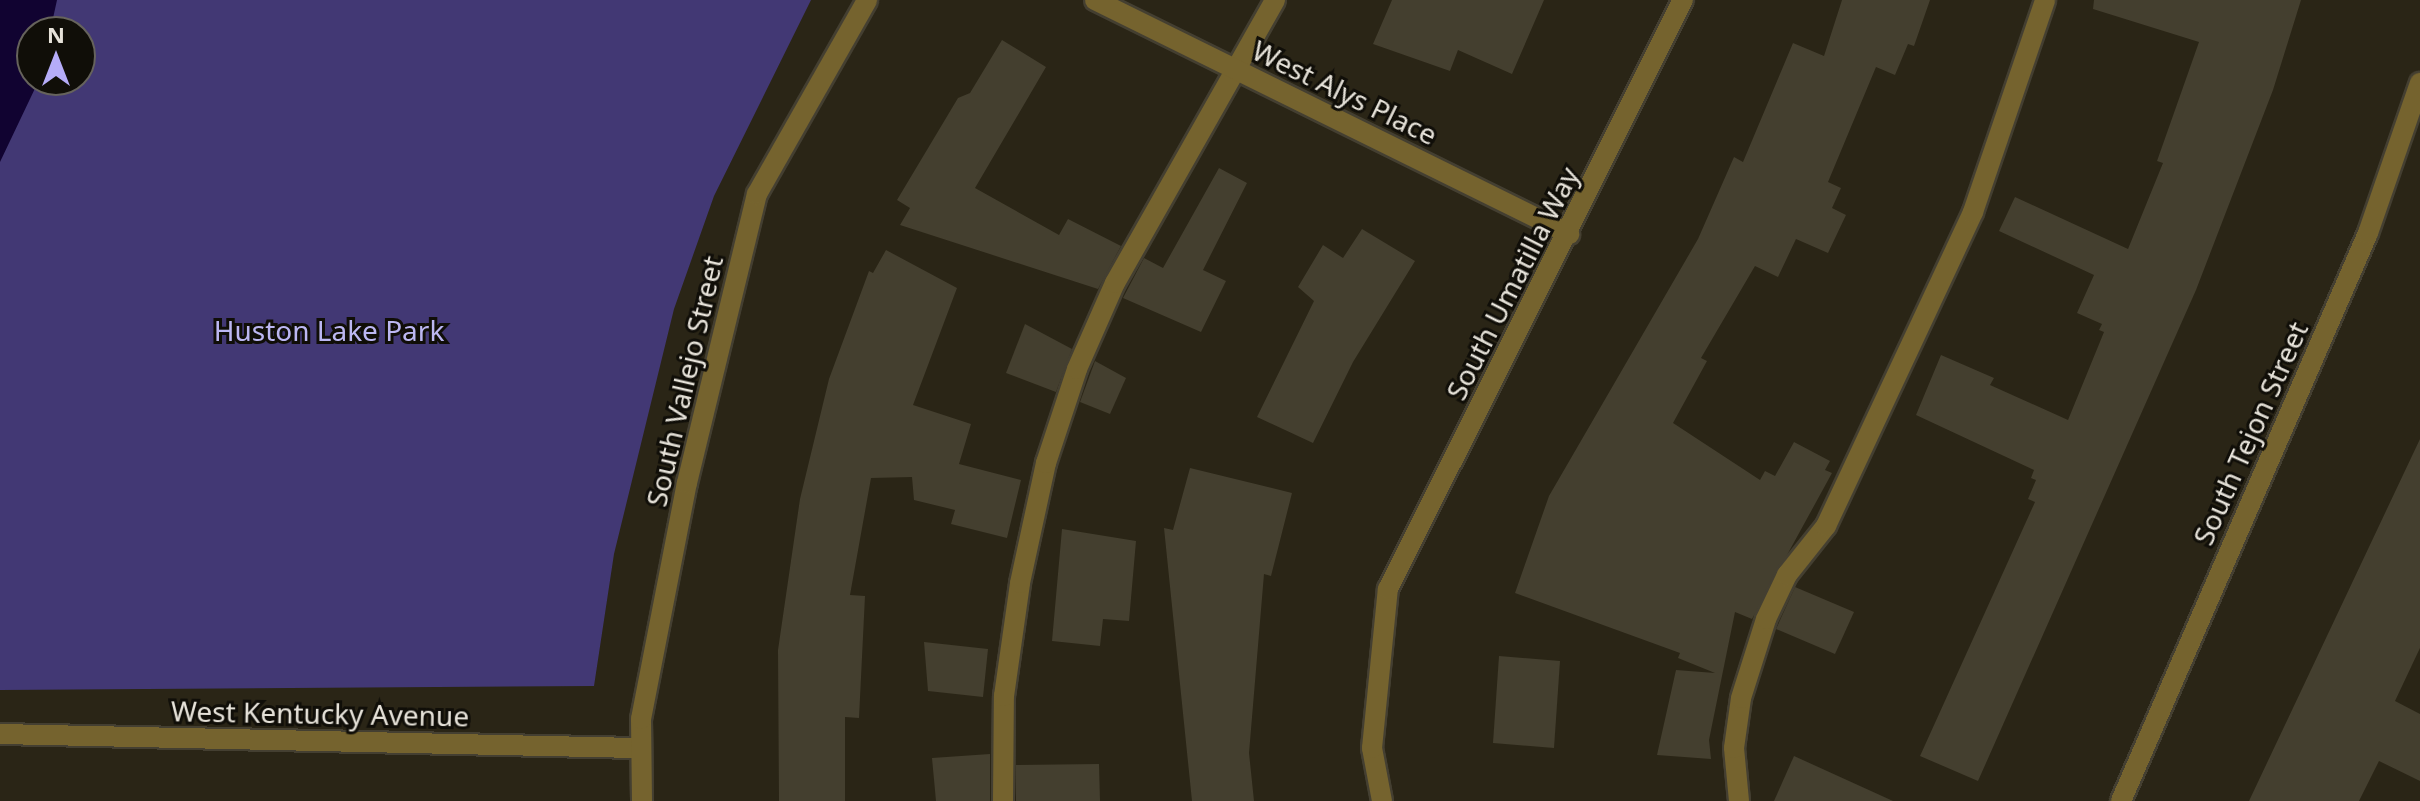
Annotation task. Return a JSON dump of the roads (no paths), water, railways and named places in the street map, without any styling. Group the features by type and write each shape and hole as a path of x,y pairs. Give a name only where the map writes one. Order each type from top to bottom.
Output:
{"street":[{"name":"South Vallejo Street","path":"642,801 638,748 687,483 757,194 867,0"},
{"name":"West Alys Place","path":"1095,0 1569,234"},
{"path":"1003,801 1004,696 1020,583 1046,463 1077,369 1115,283 1238,71 1275,0"},
{"name":"South Umatilla Way","path":"1382,801 1372,748 1388,589 1569,234 1683,0"},
{"path":"1739,801 1734,748 1741,698 1766,619 1787,575 1826,526 1973,212 2045,0"},
{"name":"South Tejon Street","path":"2121,801 2368,233 2420,83"},
{"name":"West Kentucky Avenue","path":"0,734 638,748"}],"park label":[{"name":"Huston Lake Park","path":"329,330"}]}
